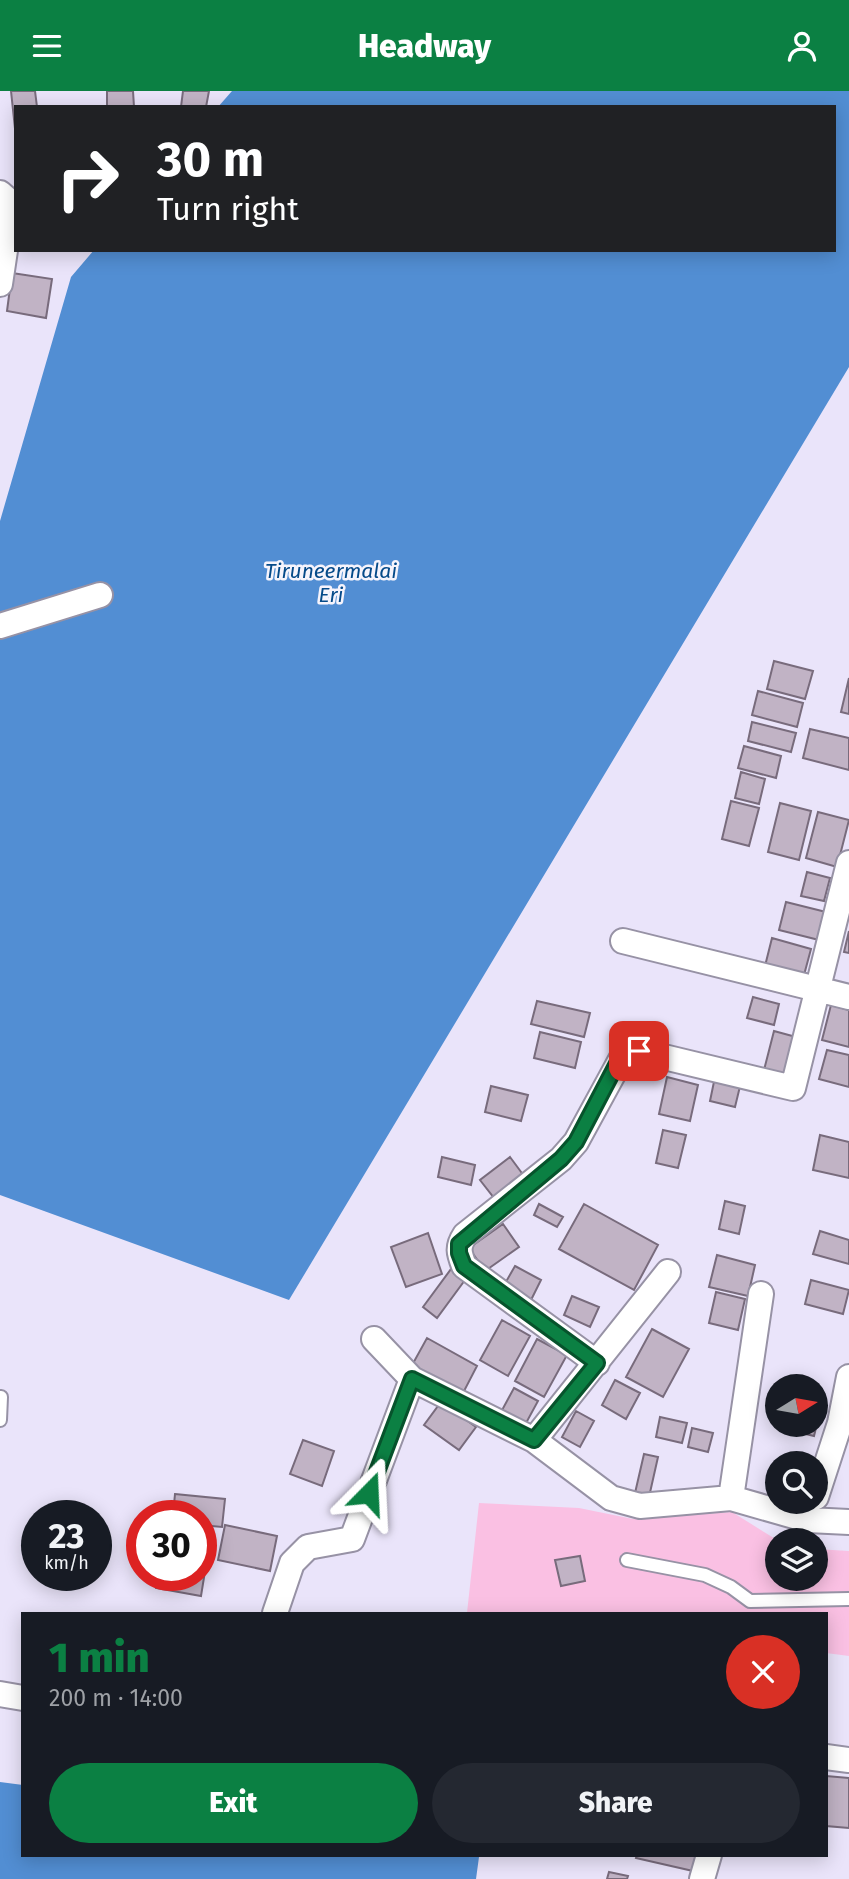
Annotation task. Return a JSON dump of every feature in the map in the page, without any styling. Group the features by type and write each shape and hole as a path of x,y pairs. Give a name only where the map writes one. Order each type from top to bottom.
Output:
{"street":[{"path":"0,193 8,200 11,210 0,283"},
{"path":"0,625 100,595"},
{"path":"597,1363 464,1266 459,1244 569,1150 624,1054 639,1051 793,1088 849,863"},
{"path":"622,941 849,997"},
{"path":"534,1440 668,1272"},
{"path":"731,1498 761,1294"},
{"path":"373,1339 412,1379 534,1440 611,1498 640,1506 731,1498 765,1501"},
{"path":"828,1466 844,1423 849,1377"},
{"path":"275,1612 292,1563 308,1547 352,1539 412,1379"},
{"path":"828,1513 849,1523"},
{"path":"0,1694 21,1698"},
{"path":"828,1757 849,1760"},
{"path":"702,1879 708,1857"}],"lane":[{"path":"0,1420 1,1397"},
{"path":"627,1560 705,1575 731,1587 749,1607 849,1599"}],"shaded area":[{"path":"479,1503 579,1508 633,1519 732,1512 765,1533 765,1591 828,1591 828,1550 849,1551 849,1656 828,1653 828,1612 467,1612"}],"water":[{"name":"Tiruneermalai Eri","path":"232,91 849,91 849,367 289,1300 0,1195 0,521 71,277 92,252 836,252 836,105 220,105"},
{"path":"0,1782 21,1785 21,1857 479,1857 476,1879 0,1879"}],"building":[{"path":"11,91 35,91 37,105 14,105 14,119"},
{"path":"107,91 133,91 134,105 107,105"},
{"path":"183,91 209,91 206,105 181,105"},
{"path":"12,273 52,279 46,318 7,311"},
{"path":"774,661 813,671 805,699 767,689"},
{"path":"849,678 849,714 841,712"},
{"path":"758,691 803,703 797,727 752,715"},
{"path":"752,722 796,733 791,752 748,741"},
{"path":"810,729 849,738 849,770 803,758"},
{"path":"744,746 781,756 776,778 738,768"},
{"path":"741,772 765,779 759,804 735,798"},
{"path":"731,801 759,808 749,846 722,839"},
{"path":"780,803 811,811 799,860 768,852"},
{"path":"818,812 849,820 837,867 806,858"},
{"path":"807,872 830,878 824,901 801,896"},
{"path":"786,902 826,912 819,940 779,930"},
{"path":"849,931 849,953 844,952"},
{"path":"772,938 811,949 804,975 765,966"},
{"path":"753,997 779,1004 774,1025 747,1018"},
{"path":"537,1001 590,1013 584,1037 531,1024"},
{"path":"831,1005 849,1010 849,1047 822,1040"},
{"path":"774,1031 796,1037 787,1076 764,1070"},
{"path":"540,1032 581,1042 575,1068 534,1058"},
{"path":"827,1050 849,1055 849,1087 819,1079"},
{"path":"716,1072 742,1078 735,1107 710,1101"},
{"path":"667,1077 698,1085 690,1121 659,1114"},
{"path":"491,1086 528,1095 521,1121 485,1112"},
{"path":"663,1130 686,1135 678,1168 656,1163"},
{"path":"820,1135 849,1142 849,1178 813,1170"},
{"path":"442,1157 475,1165 471,1185 438,1177"},
{"path":"510,1157 527,1180 498,1203 480,1180"},
{"path":"725,1201 745,1206 739,1234 719,1229"},
{"path":"539,1204 563,1217 557,1227 534,1215"},
{"path":"584,1204 658,1245 634,1290 559,1249"},
{"path":"503,1224 519,1247 485,1271 469,1248"},
{"path":"820,1231 849,1240 849,1264 813,1254"},
{"path":"428,1233 442,1274 406,1287 391,1247"},
{"path":"717,1255 755,1265 748,1296 709,1287"},
{"path":"515,1266 541,1280 530,1302 503,1287"},
{"path":"451,1269 465,1280 437,1318 423,1307"},
{"path":"811,1280 849,1290 843,1314 805,1304"},
{"path":"716,1292 745,1299 738,1330 709,1323"},
{"path":"572,1296 599,1307 590,1327 564,1315"},
{"path":"502,1320 530,1336 508,1376 480,1360"},
{"path":"652,1329 689,1349 663,1397 626,1377"},
{"path":"427,1338 477,1366 462,1395 411,1367"},
{"path":"537,1339 567,1355 544,1397 515,1381"},
{"path":"615,1380 640,1393 626,1419 602,1405"},
{"path":"514,1388 538,1401 525,1425 501,1412"},
{"path":"441,1402 476,1427 459,1450 424,1425"},
{"path":"576,1411 594,1421 580,1447 562,1437"},
{"path":"660,1417 687,1423 682,1443 656,1437"},
{"path":"692,1428 713,1433 708,1452 688,1447"},
{"path":"303,1440 334,1451 322,1486 290,1474"},
{"path":"644,1454 658,1457 649,1497 635,1493"},
{"path":"175,1494 225,1499 222,1527 217,1527 217,1500 174,1500"},
{"path":"225,1525 277,1536 270,1571 218,1560"},
{"path":"580,1556 585,1581 561,1586 555,1560"},
{"path":"173,1591 202,1591 201,1596"},
{"path":"828,1776 849,1778 849,1828 828,1826"},
{"path":"636,1857 696,1857 693,1871"},
{"path":"609,1872 628,1876 627,1879 607,1879"}],"route":[{"path":"369,1493 412,1379 534,1440 597,1363 464,1266 459,1244 465,1235 561,1159 576,1142 620,1058 624,1054 639,1051"}]}
